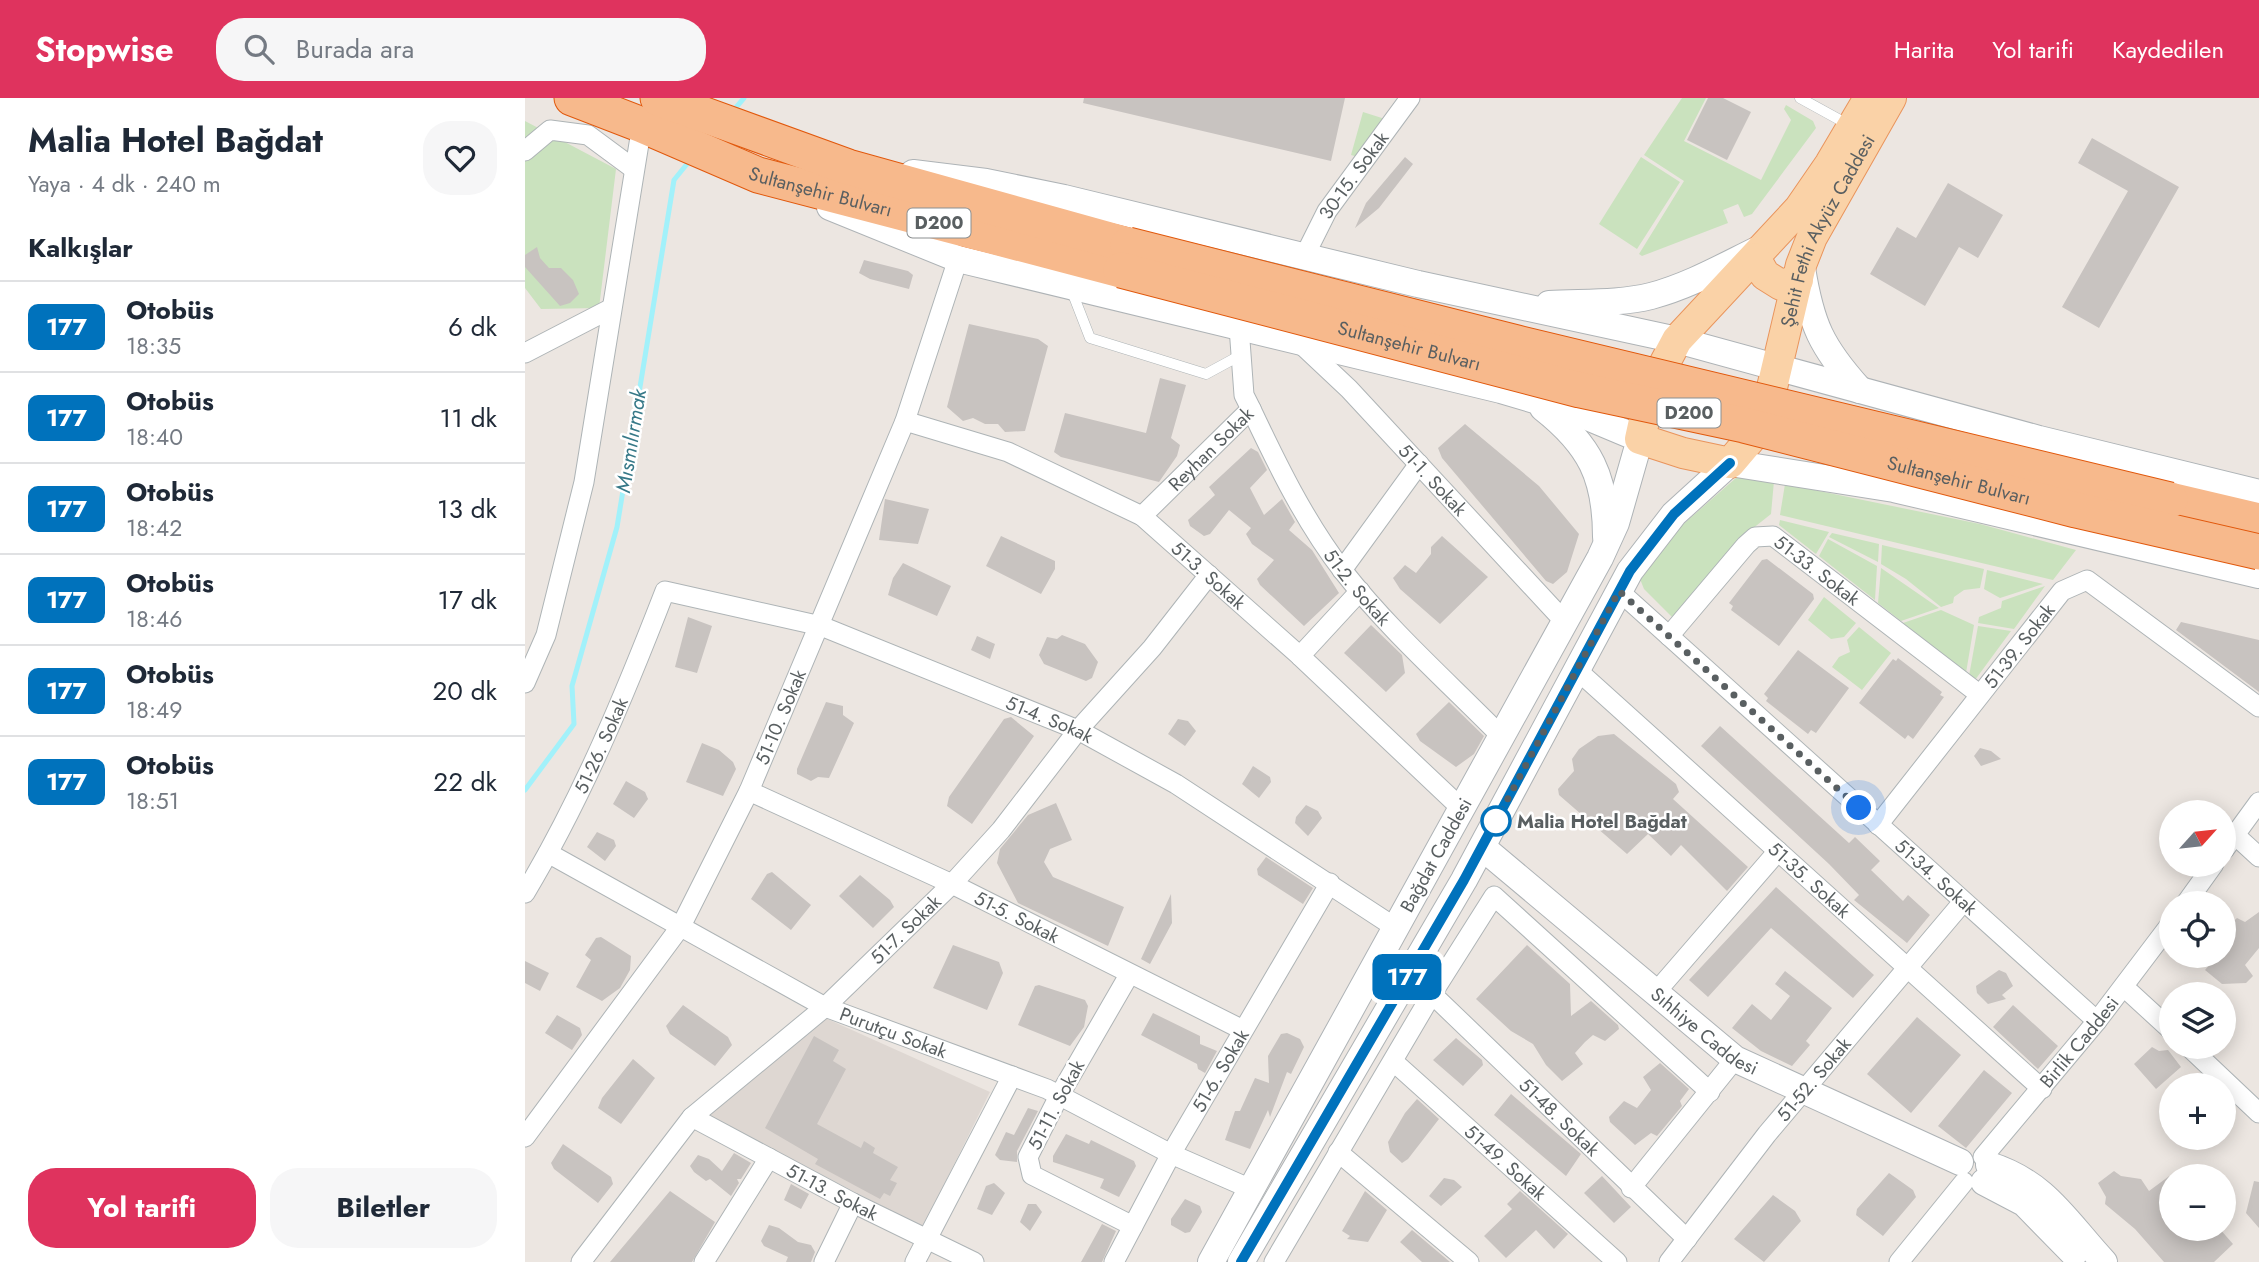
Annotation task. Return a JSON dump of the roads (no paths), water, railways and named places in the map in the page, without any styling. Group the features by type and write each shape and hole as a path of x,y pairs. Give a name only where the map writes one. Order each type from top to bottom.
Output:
{"highway":[{"name":"Sultanşehir Bulvarı","path":"572,98 780,140 848,167 1124,257 1580,390 1744,425 2075,510 2259,552"},
{"name":"Sultanşehir Bulvarı","path":"661,116 758,176 1517,343 2259,521"}],"main road":[{"name":"Şehit Fethi Akyüz Caddesi","path":"1640,439 1651,389 1677,340 1761,251 1813,190 1869,98"},
{"name":"Şehit Fethi Akyüz Caddesi","path":"1730,463 1758,430 1766,413 1799,272 1819,222 1891,98"},
{"path":"848,167 1010,186 1512,306 1677,340 2039,439 2259,493"},
{"path":"758,176 958,259 1531,399 1683,453 1893,489 2259,575"},
{"path":"1512,306 1619,301 1651,295 1761,251 1772,281 1781,285 1799,272 1814,327 1841,369 1860,390"},
{"path":"1531,399 1574,434 1588,454 1604,505 1606,546"},
{"name":"Bağdat Caddesi","path":"1211,1262 1606,546 1619,516 1640,439"},
{"name":"Bağdat Caddesi","path":"1241,1262 1482,847 1619,591 1656,534 1730,463"},
{"name":"Sıhhiye Caddesi","path":"1482,847 1735,1059 1976,1170 2024,1203 2081,1262"},
{"name":"Sıhhiye Caddesi","path":"1976,1170 2018,1174 2039,1190 2104,1262"}],"street":[{"name":"30-15. Sokak","path":"1304,257 1327,211 1410,98"},
{"path":"525,683 546,635 584,482 634,169 661,116"},
{"path":"525,151 550,130 588,135 634,169"},
{"name":"51-10. Sokak","path":"525,1138 681,926 749,791 905,421 958,259"},
{"path":"525,353 610,309"},
{"name":"Reyhan Sokak","path":"1142,516 1251,409 1244,395 1239,327"},
{"name":"51-1. Sokak","path":"1299,342 1349,389 1565,622"},
{"name":"51-2. Sokak","path":"1251,409 1277,464 1342,570 1501,736"},
{"name":"51-3. Sokak","path":"905,421 1009,452 1142,516 1300,656 1462,809"},
{"path":"1342,570 1419,464"},
{"name":"51-33. Sokak","path":"1668,636 1746,545 1755,537 1773,536 1979,694"},
{"name":"51-7. Sokak","path":"581,1262 692,1117 825,1007 952,884 1001,830 1079,730 1152,648 1209,575"},
{"name":"51-39. Sokak","path":"1878,825 2061,591 2087,580 2259,707"},
{"path":"1300,656 1360,591"},
{"name":"51-34. Sokak","path":"1619,591 2097,1021"},
{"name":"51-4. Sokak","path":"665,592 821,625 1079,730 1176,784 1396,928"},
{"name":"51-26. Sokak","path":"525,893 548,853 629,686 665,592"},
{"name":"51-35. Sokak","path":"1577,670 2042,1089"},
{"name":"51-5. Sokak","path":"749,791 952,884 1243,1030"},
{"path":"2237,833 2259,802"},
{"path":"2237,846 2259,857"},
{"path":"1655,992 1778,851"},
{"name":"Purutçu Sokak","path":"548,853 825,1007 1059,1096 1171,1154 1251,1189"},
{"name":"51-6. Sokak","path":"1114,1262 1171,1154 1330,883"},
{"path":"1274,1262 1300,1223 1338,1152 1394,1062 1432,994 1494,896 1710,1092"},
{"name":"51-52. Sokak","path":"1669,1262 1803,1092 1963,902"},
{"name":"Birlik Caddesi","path":"1899,1262 2125,987 2159,940"},
{"name":"51-11. Sokak","path":"1129,975 1059,1096 1028,1157 1032,1175 1133,1226"},
{"path":"2125,987 2159,1019"},
{"name":"51-48. Sokak","path":"1432,994 1631,1188 1688,1238"},
{"path":"1631,1188 1735,1059"},
{"path":"2202,1059 2259,1113"},
{"name":"51-49. Sokak","path":"1394,1062 1617,1262"},
{"path":"915,1262 929,1240 1012,1076"},
{"name":"51-13. Sokak","path":"692,1117 853,1203 974,1262"},
{"path":"1338,1152 1469,1262"},
{"path":"704,1262 769,1157"},
{"path":"824,1262 853,1203"}],"lane":[{"path":"1800,98 1853,127"},
{"path":"1071,288 1090,338 1206,374 1241,355"}],"waterway":[{"name":"Mısmılırmak","path":"732,112 744,98"},
{"name":"Mısmılırmak","path":"525,790 574,724 572,686 617,527 674,180 691,159"}],"place":[{"name":"Malia Hotel Bağdat","path":"1496,821"}]}
